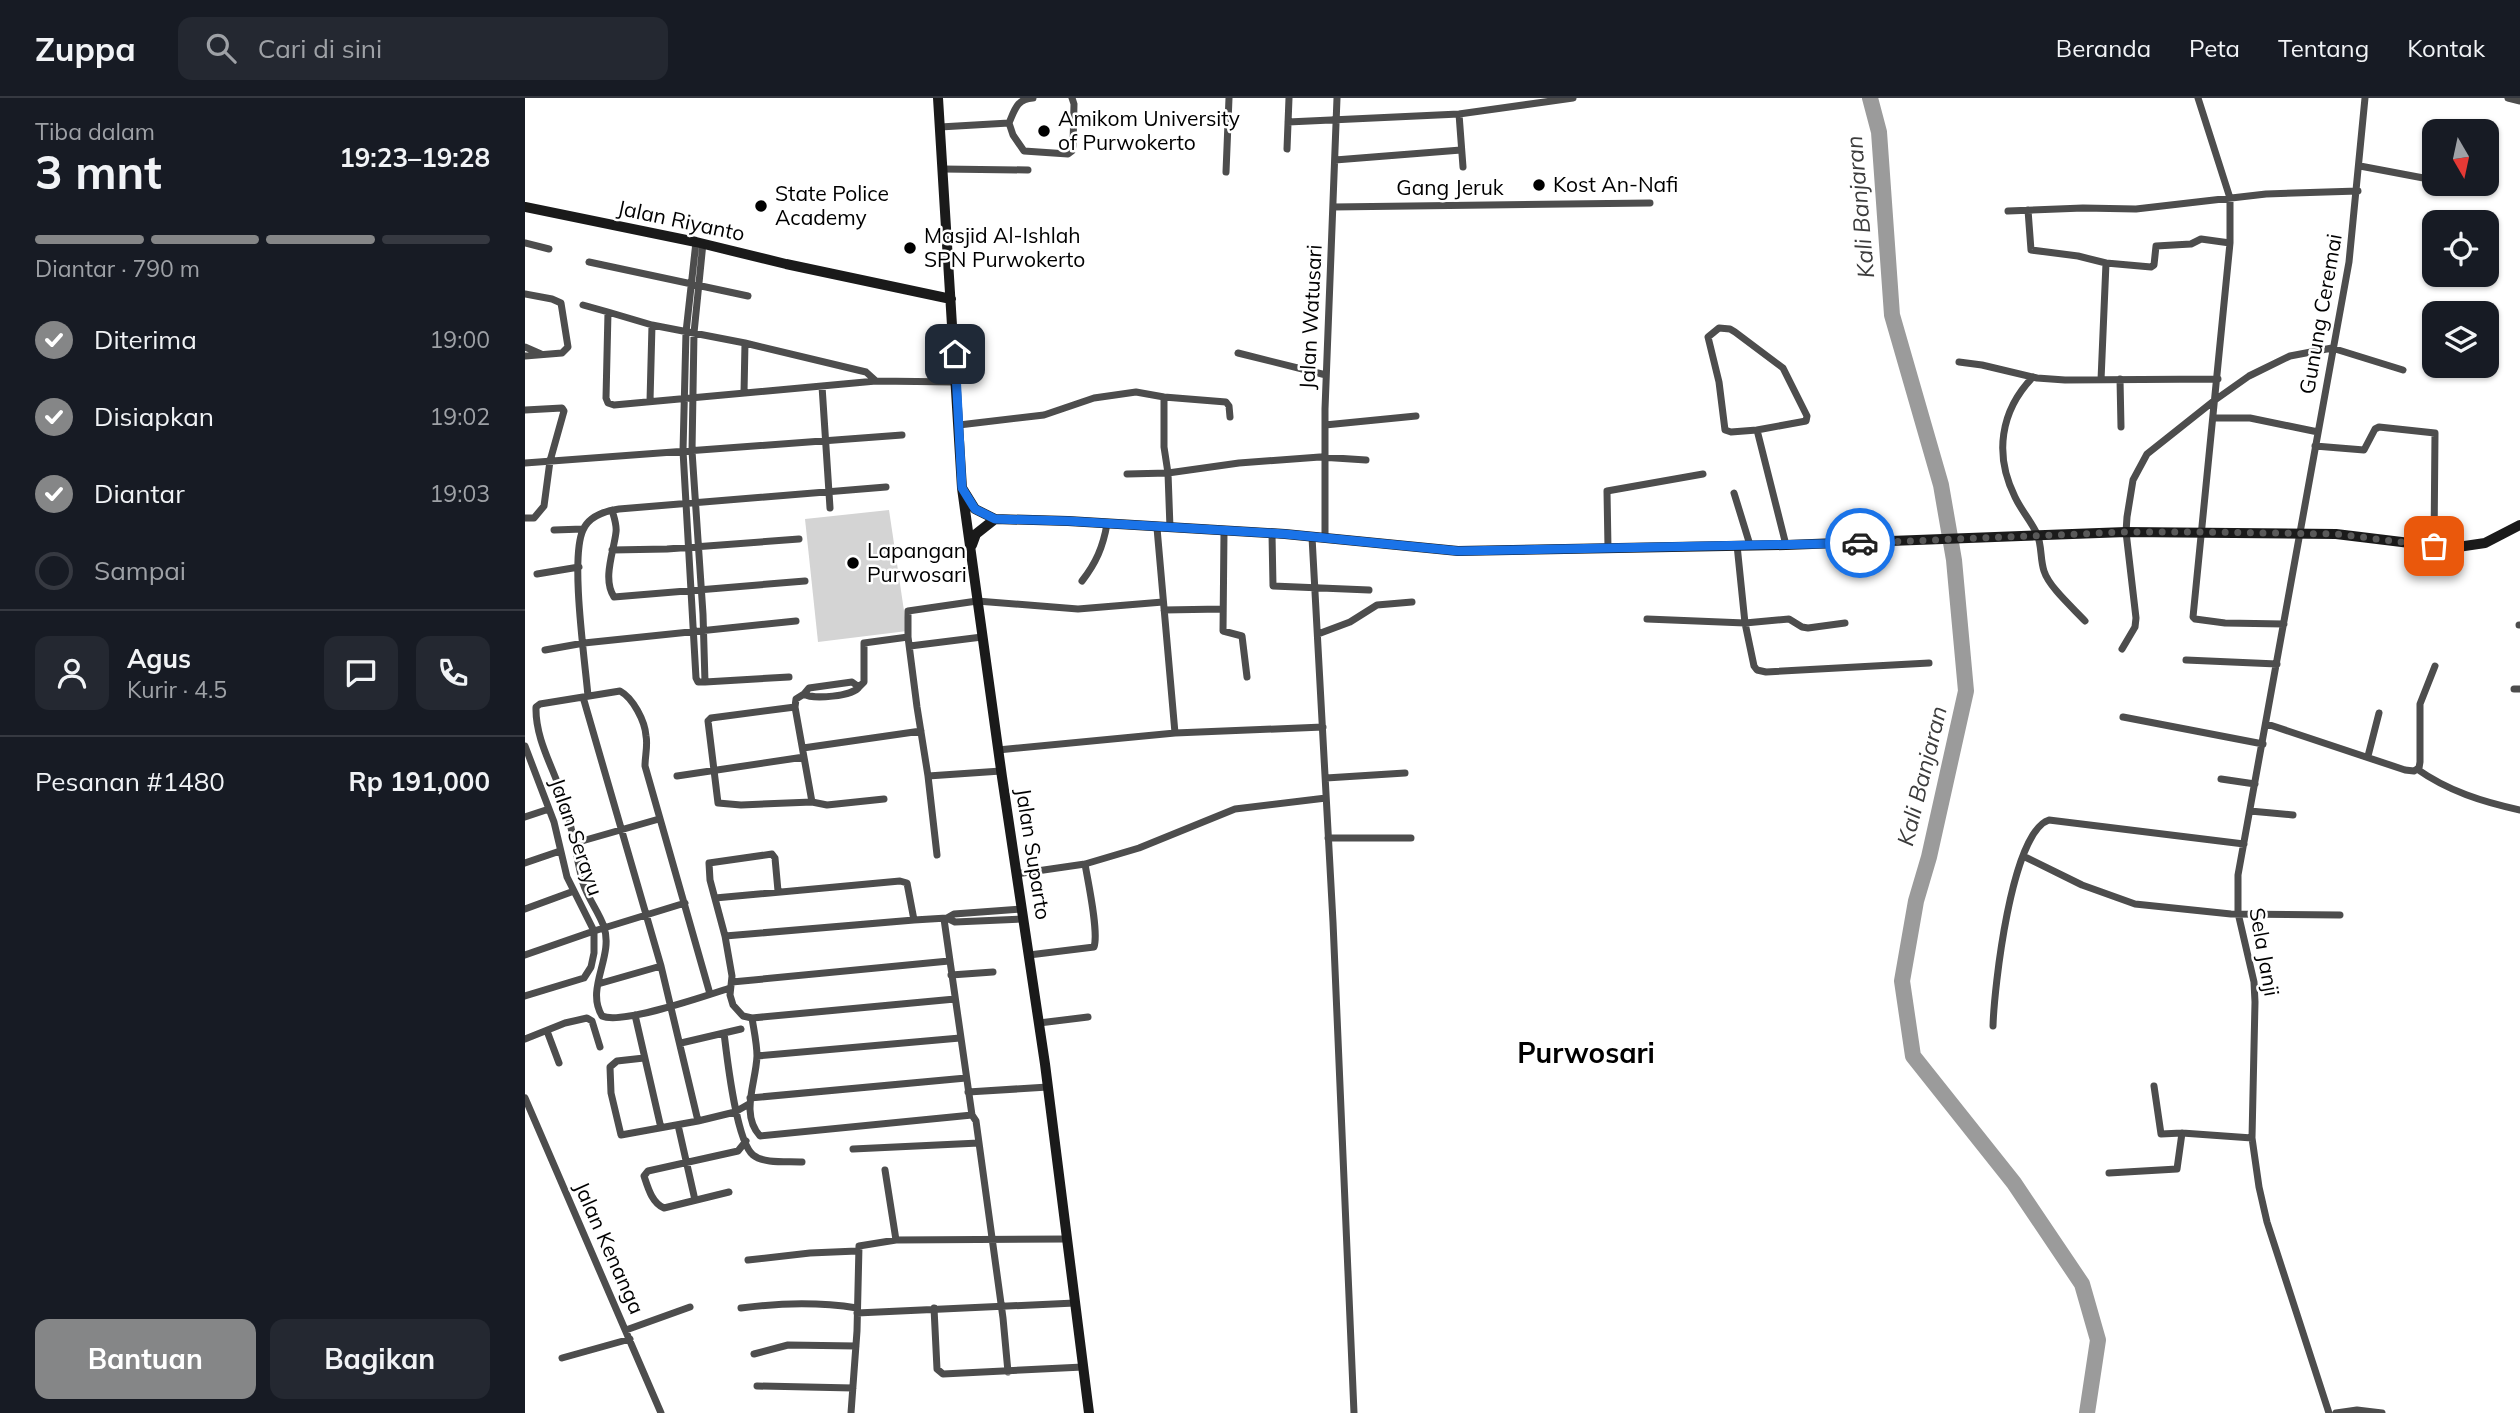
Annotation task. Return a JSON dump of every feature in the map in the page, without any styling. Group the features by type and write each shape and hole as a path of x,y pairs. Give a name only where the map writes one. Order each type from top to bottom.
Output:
{"street":[{"name":"Jalan Suparto","path":"938,98 962,488 1048,1087 1090,1413"},
{"path":"1033,98 1025,98 1018,103 1009,123 1013,135 1024,150 1068,154 1073,146 1072,98"},
{"path":"1226,172 1229,98"},
{"path":"1287,149 1289,98"},
{"name":"Jalan Watusari","path":"1325,538 1326,375 1337,98"},
{"path":"1288,122 1459,114 1573,98"},
{"path":"2198,98 2230,198 2230,243 2193,606 2195,619 2225,623 2284,624"},
{"name":"Gunung Ceremai","path":"2299,534 2349,262 2365,98"},
{"path":"2508,98 2520,101"},
{"path":"1459,114 1463,167"},
{"path":"940,127 1009,123"},
{"path":"1335,160 1461,150"},
{"path":"2360,166 2422,178"},
{"path":"943,169 1028,170"},
{"path":"2008,211 2136,209 2230,198 2358,191"},
{"name":"Gang Jeruk","path":"1333,206 1650,203"},
{"name":"Jalan Riyanto","path":"525,207 951,299"},
{"path":"2028,211 2031,250 2078,256 2106,263 2151,267 2154,265 2157,246 2191,244 2201,239 2230,243"},
{"path":"525,243 549,249"},
{"path":"699,243 683,397 683,451 692,591 705,682 789,677"},
{"path":"589,262 748,296"},
{"path":"2101,380 2106,263"},
{"path":"525,294 556,300 562,306 568,347 562,353 525,356"},
{"path":"583,305 652,325 745,342 866,372 876,381"},
{"path":"608,312 606,398 608,403 614,405 876,381 956,382"},
{"path":"650,401 652,325"},
{"path":"1719,328 1735,332 1780,365 1807,416 1805,421 1757,430 1731,432 1725,429 1719,382 1708,345 1708,337 1719,328"},
{"path":"690,332 692,451 701,590 699,631"},
{"path":"744,393 745,342"},
{"path":"525,348 543,355"},
{"path":"2122,649 2135,627 2136,618 2126,532 2133,480 2139,464 2156,446 2272,363 2290,356 2332,348 2403,370"},
{"path":"1238,353 1326,375"},
{"path":"1959,362 2033,377 2101,380 2218,379"},
{"path":"2033,377 2022,389 2006,418 2004,453 2010,486 2038,536 2045,576 2085,621"},
{"path":"2120,379 2121,427"},
{"path":"822,386 830,508"},
{"path":"958,425 1044,415 1109,395 1136,392 1226,402 1229,405 1230,417"},
{"path":"1164,397 1164,447 1170,528"},
{"path":"525,410 555,407 564,411 550,461 544,506 540,514 525,519"},
{"path":"1325,425 1416,416"},
{"path":"2214,418 2251,418 2318,432"},
{"path":"2315,446 2363,450 2379,427 2435,433 2434,546"},
{"path":"1757,430 1786,545"},
{"path":"525,463 902,435"},
{"path":"1127,474 1168,473 1239,463 1324,458 1366,460"},
{"path":"1608,548 1607,491 1703,474"},
{"path":"698,1121 672,1005 585,696 579,567 579,545 583,530 597,516 612,510 886,487"},
{"path":"962,488 975,509 995,519 1272,534 1458,551 1905,542 2126,532 2336,534 2451,548 2478,545 2520,525"},
{"path":"1734,493 1750,545"},
{"path":"612,510 617,528 609,565 611,592 614,597 805,581"},
{"path":"970,553 976,534 995,519"},
{"path":"1082,581 1098,557 1107,524"},
{"path":"1157,528 1175,733"},
{"path":"554,530 583,530"},
{"path":"1224,532 1223,631 1243,636 1247,677"},
{"path":"1272,534 1273,586 1369,590"},
{"name":"Sela Janji","path":"2299,534 2238,875 2238,913 2254,982 2256,1012 2252,1138 2267,1222 2329,1413"},
{"path":"1312,537 1327,798 1355,1413"},
{"path":"612,550 799,539"},
{"path":"1737,545 1745,623 1757,670 1766,672 1929,663"},
{"path":"537,574 579,567"},
{"path":"937,855 908,637 908,611 977,601 1078,609 1164,606 1222,608"},
{"path":"1318,634 1350,622 1377,605 1412,602"},
{"path":"1647,620 1745,623 1789,619 1808,628 1845,623"},
{"path":"545,650 584,643 796,621"},
{"path":"812,802 795,707 796,699 803,694 812,698 853,693 865,682 863,643 908,637"},
{"path":"910,646 982,637"},
{"path":"2186,660 2277,664"},
{"path":"2417,769 2420,762 2420,704 2435,666"},
{"path":"710,994 645,766 647,737 634,706 624,692 620,691 546,702 536,707 535,715 546,755 565,802 587,895 604,927 605,955 595,998 602,1016 609,1019 635,1015 710,994 731,985 949,961"},
{"path":"795,707 711,718 708,721 717,800 720,804 812,802 827,805 884,799"},
{"path":"2368,756 2379,713"},
{"path":"2123,717 2263,744"},
{"path":"2267,724 2405,770 2417,769 2437,783 2488,803 2520,810"},
{"path":"998,750 1175,733 1323,727"},
{"path":"803,748 921,731"},
{"name":"Jalan Serayu","path":"525,746 527,761 549,809 567,877 594,931"},
{"path":"677,776 804,757"},
{"path":"928,776 1001,771"},
{"path":"1326,778 1405,773"},
{"path":"2221,779 2255,784"},
{"path":"1016,874 1085,864 1139,848 1221,813 1327,798"},
{"path":"525,817 549,809"},
{"path":"2250,811 2293,815"},
{"path":"575,843 659,819"},
{"path":"1993,1026 2003,925 2023,856 2042,823 2049,820 2244,844"},
{"path":"1328,838 1411,838"},
{"path":"525,863 560,851"},
{"path":"778,891 775,858 772,854 709,863 710,880 726,936 733,1004 743,1016 752,1018 954,999"},
{"path":"2023,856 2082,885 2135,904 2238,913 2340,915"},
{"path":"1028,955 1094,947 1095,936 1085,864"},
{"path":"715,898 900,881 907,883 914,920"},
{"path":"525,909 574,891"},
{"path":"525,955 604,927 685,903"},
{"path":"726,936 946,918 955,922 1022,914"},
{"path":"946,918 954,999 972,1115 976,1121 1008,1372"},
{"path":"525,996 584,978 591,967 594,931"},
{"path":"598,984 661,965"},
{"path":"951,975 993,972"},
{"path":"635,1015 661,1129"},
{"path":"1039,1023 1087,1017"},
{"path":"525,1040 587,1018 592,1021 600,1047"},
{"path":"752,1018 757,1056 750,1101 751,1117 760,1136 972,1115"},
{"path":"681,1043 741,1029"},
{"path":"547,1031 559,1063"},
{"path":"724,1033 735,1112 750,1151 755,1157 802,1163"},
{"path":"757,1056 960,1038"},
{"path":"644,1058 617,1061 610,1067 611,1093 622,1136 735,1112 750,1101 966,1078"},
{"path":"2154,1086 2161,1134 2252,1138"},
{"path":"968,1092 1048,1087"},
{"name":"Jalan Kenanga","path":"525,1098 661,1413"},
{"path":"525,1122 534,1119"},
{"path":"678,1125 695,1200"},
{"path":"2109,1173 2177,1169 2182,1133"},
{"path":"729,1192 671,1207 661,1207 651,1197 644,1175 647,1171 738,1151 746,1141"},
{"path":"853,1149 979,1143"},
{"path":"885,1171 896,1240"},
{"path":"851,1413 856,1346 857,1251 861,1245 896,1240 1067,1239"},
{"path":"748,1260 857,1251"},
{"path":"741,1308 821,1304 857,1310 1075,1303"},
{"path":"626,1330 689,1307"},
{"path":"934,1308 939,1372 948,1375 1083,1367"},
{"path":"562,1358 630,1339"},
{"path":"754,1354 788,1345 856,1346"},
{"path":"757,1386 853,1388"},
{"path":"2336,1413 2357,1410 2382,1413"}],"shaded area":[{"name":"Lapangan Purwosari","path":"889,510 907,631 818,642 805,519"}],"waterway":[{"name":"Kali Banjaran","path":"1870,98 1879,132 1892,315 1941,485 1954,560 1966,691 1929,857 1916,901 1902,981 1913,1056 2014,1183 2082,1284 2098,1340 2087,1413"}],"way so far":[{"path":"1860,543 2126,532 2200,532 2336,534 2434,546"}],"place":[{"name":"Amikom University of Purwokerto","path":"1044,131"},
{"name":"Kost An-Nafi","path":"1539,185"},
{"name":"State Police Academy","path":"761,206"},
{"name":"Masjid Al-Ishlah SPN Purwokerto","path":"910,248"},
{"name":"Lapangan Purwosari","path":"853,563"}],"district":[{"name":"Purwosari","path":"1586,1053"}],"route":[{"path":"955,354 962,488 975,509 995,519 1285,534 1458,551 1860,543"}]}
